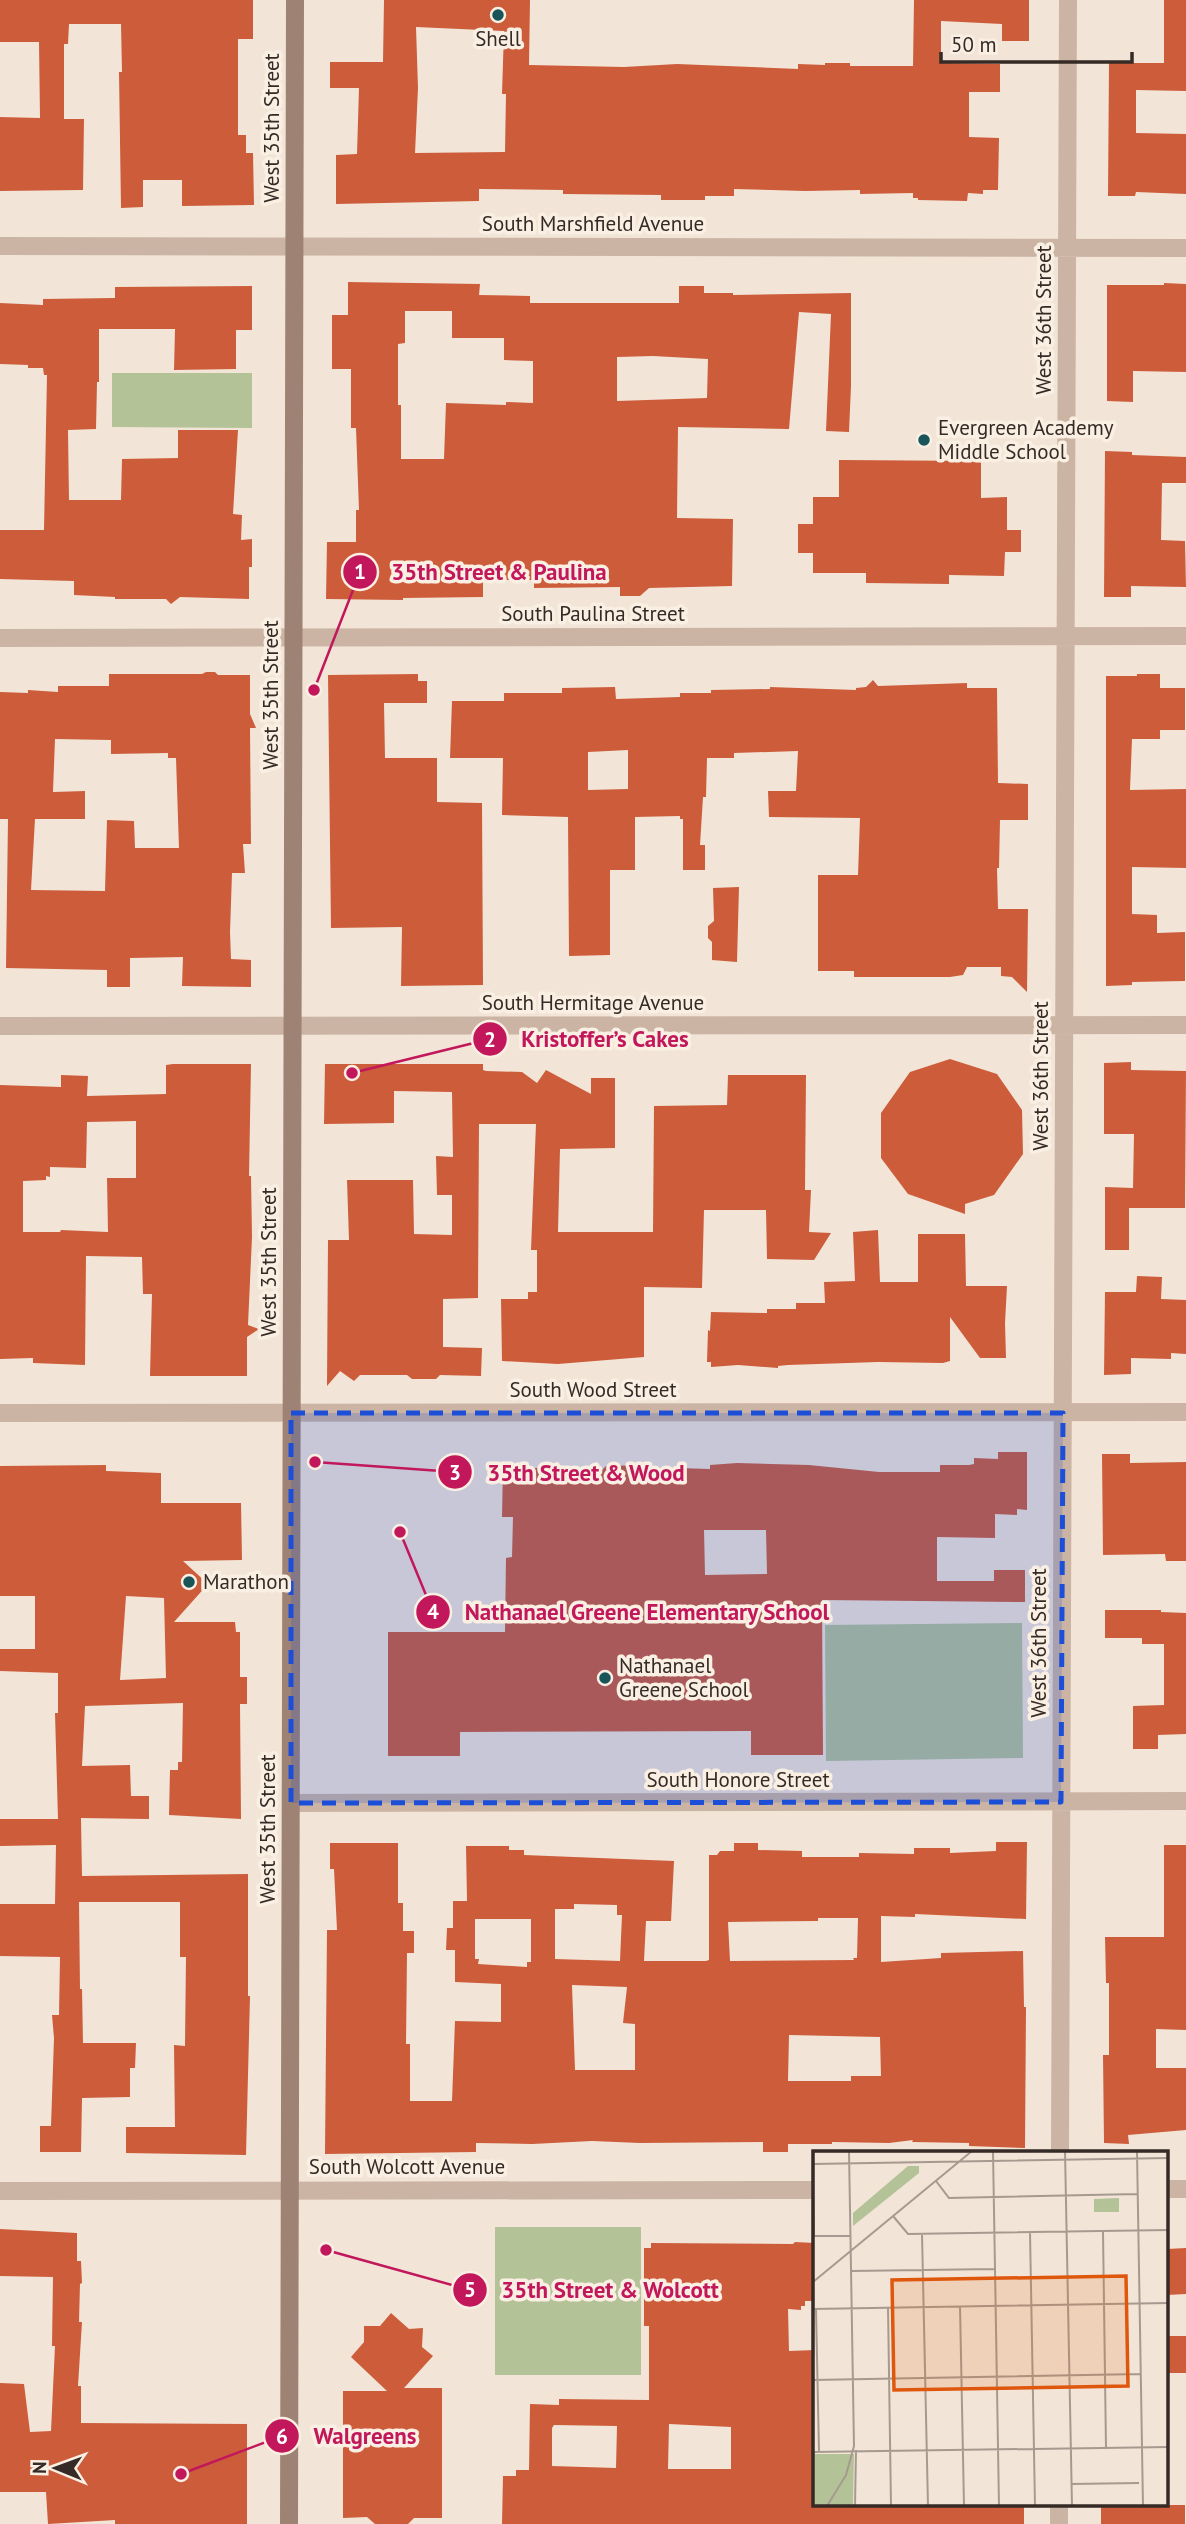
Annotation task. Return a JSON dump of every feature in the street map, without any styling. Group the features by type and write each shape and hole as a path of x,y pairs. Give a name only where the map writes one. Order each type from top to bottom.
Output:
{"main road":[{"name":"West 35th Street","path":"289,2524 295,0"}],"street":[{"name":"West 36th Street","path":"1060,2151 1068,0"},
{"name":"South Marshfield Avenue","path":"0,246 1186,248"},
{"name":"South Paulina Street","path":"0,638 1186,636"},
{"name":"South Hermitage Avenue","path":"0,1026 1186,1025"},
{"name":"South Wood Street","path":"0,1413 1186,1412"},
{"name":"South Honore Street","path":"290,1803 1186,1801"},
{"path":"1168,2189 1186,2189"},
{"name":"South Wolcott Avenue","path":"0,2190 813,2190"},
{"path":"1059,2506 1059,2524"}],"highlighted area":[{"path":"291,1413 1063,1413 1061,1802 291,1803"}],"green space":[{"path":"112,373 252,373 252,428 112,427"},
{"path":"1022,1623 1023,1758 826,1761 825,1625"},
{"path":"495,2227 641,2227 641,2375 495,2375"}],"building":[{"path":"0,0 253,0 253,39 238,39 238,135 246,135 246,153 253,153 254,205 182,206 182,180 143,180 143,207 121,208 121,24 69,24 68,44 64,44 64,119 84,119 83,190 0,191 0,117 40,118 39,42 0,42"},
{"path":"384,0 530,0 529,65 624,67 677,64 798,69 798,64 825,63 850,63 850,66 913,66 914,0 1029,0 1029,41 1002,41 1002,24 941,21 941,63 1000,64 1000,92 969,92 969,137 999,138 998,190 983,190 983,194 968,193 967,201 918,200 913,198 913,193 860,194 860,190 734,189 734,196 705,196 705,200 661,200 661,195 563,194 563,190 479,189 479,201 336,204 336,155 357,154 359,88 330,88 330,62 383,62","holes":["416,27 504,31 502,94 506,94 505,152 415,153 418,88"]},
{"path":"1164,0 1186,0 1186,91 1136,90 1136,133 1186,134 1186,194 1136,192 1135,196 1108,196 1109,63 1164,63"},
{"path":"348,282 480,284 479,295 530,296 530,303 679,303 679,286 704,286 704,293 733,295 851,293 849,432 826,431 831,314 799,312 789,429 678,427 677,518 733,519 732,586 649,588 640,596 620,596 620,587 534,588 534,580 483,580 483,597 326,599 327,542 356,542 356,510 359,510 356,428 351,428 351,369 332,369 332,315 348,315","holes":["405,311 452,311 452,338 504,338 504,360 533,361 533,403 446,403 444,459 401,459 398,344 405,343","617,357 708,359 707,398 617,401"]},
{"path":"1186,284 1186,372 1133,371 1133,402 1107,401 1107,285"},
{"path":"252,286 252,330 236,330 236,369 174,370 175,329 99,329 96,429 68,430 69,500 121,500 122,459 178,458 178,430 238,430 233,514 242,515 241,540 252,539 249,599 180,597 171,604 166,599 115,599 74,595 74,581 0,579 0,530 44,530 47,375 44,375 43,368 0,364 0,303 43,305 43,299 115,298 115,287"},
{"path":"1105,451 1186,457 1186,483 1162,483 1161,540 1185,541 1186,587 1131,586 1131,597 1104,597"},
{"path":"839,460 981,461 981,498 1007,497 1007,530 1021,530 1021,552 1005,552 1004,576 949,575 949,584 866,583 866,573 813,573 813,553 798,553 798,524 813,524 813,497 839,497"},
{"path":"215,672 218,675 250,675 250,714 256,728 250,728 251,844 243,844 245,873 232,873 230,932 231,959 251,960 251,987 182,986 183,957 130,958 130,987 107,987 107,970 6,968 8,819 0,819 0,692 58,692 58,686 109,686 109,674","holes":["55,739 111,740 111,754 168,753 168,758 176,758 179,848 135,848 134,821 107,820 105,891 31,890 35,819 85,819 85,791 53,792"]},
{"path":"418,674 418,681 427,681 427,703 384,703 385,758 437,758 437,802 482,803 483,985 401,986 402,927 331,928 328,675"},
{"path":"1160,674 1160,688 1185,688 1185,730 1160,730 1160,739 1132,739 1130,790 1186,789 1186,868 1132,867 1132,914 1157,915 1157,933 1185,932 1185,981 1132,982 1132,985 1106,986 1106,676"},
{"path":"873,680 878,686 967,683 967,688 997,688 998,783 1028,784 1028,820 1000,820 997,868 998,909 1028,909 1027,992 1012,977 1001,976 1001,967 967,967 963,975 950,977 854,977 854,971 818,971 818,875 858,875 860,818 769,817 768,791 796,791 798,751 734,753 734,758 707,758 706,797 703,797 700,845 705,845 705,870 683,870 683,819 680,819 680,816 635,817 635,870 610,870 610,955 569,956 568,817 502,815 503,758 450,758 452,701 504,701 504,693 562,693 562,688 615,687 616,699 680,697 680,693 770,687 856,690 866,687","holes":["628,750 628,789 588,790 588,752"]},
{"path":"739,887 737,962 712,960 712,942 708,938 708,926 714,921 713,888"},
{"path":"950,1059 997,1074 1022,1110 1023,1154 994,1195 965,1204 965,1214 908,1194 881,1158 881,1113 910,1072"},
{"path":"1131,1062 1131,1070 1186,1071 1185,1208 1129,1208 1129,1250 1105,1250 1105,1187 1133,1188 1134,1134 1104,1134 1104,1063"},
{"path":"251,1064 249,1176 252,1237 248,1325 259,1329 247,1337 247,1376 150,1376 152,1294 143,1294 142,1257 86,1256 85,1365 33,1363 33,1358 0,1359 0,1085 61,1087 61,1075 88,1076 87,1096 166,1094 166,1065","holes":["136,1121 136,1178 107,1178 108,1232 23,1232 23,1181 46,1180 46,1176 50,1177 50,1167 86,1168 87,1122"]},
{"path":"325,1064 483,1064 483,1070 522,1072 537,1083 546,1070 591,1094 591,1078 615,1078 615,1148 560,1149 558,1232 653,1232 654,1106 727,1105 728,1075 806,1075 805,1190 811,1190 809,1232 831,1233 814,1260 767,1259 766,1210 704,1210 702,1288 644,1287 644,1357 558,1364 502,1361 501,1299 528,1299 528,1292 537,1292 537,1250 531,1250 536,1124 479,1124 478,1298 443,1299 443,1347 482,1348 481,1376 440,1375 436,1379 412,1379 407,1375 360,1375 354,1381 340,1371 327,1386 328,1240 349,1240 347,1180 413,1180 414,1234 452,1235 452,1195 437,1195 436,1156 453,1157 452,1092 394,1091 394,1123 324,1124"},
{"path":"878,1230 880,1282 918,1282 918,1234 965,1234 966,1286 1007,1286 1006,1358 980,1358 950,1317 950,1361 943,1363 878,1362 788,1365 778,1368 738,1365 711,1367 711,1362 707,1362 711,1312 767,1313 767,1309 796,1309 796,1303 825,1303 824,1282 855,1281 853,1232"},
{"path":"1137,1276 1162,1277 1161,1299 1186,1300 1186,1354 1171,1353 1171,1359 1131,1358 1131,1374 1104,1375 1105,1292 1136,1292"},
{"path":"998,1452 1027,1452 1027,1510 1017,1509 1017,1515 995,1514 995,1538 937,1537 937,1581 994,1581 994,1570 1025,1570 1025,1602 822,1600 823,1755 751,1755 751,1731 460,1732 460,1756 388,1756 388,1632 505,1632 506,1558 512,1557 513,1517 502,1517 503,1467 559,1466 602,1470 606,1466 645,1465 710,1469 710,1465 737,1463 809,1465 879,1472 940,1472 940,1465 974,1464 974,1458 998,1459","holes":["704,1530 766,1530 767,1574 705,1575"]},
{"path":"1102,1454 1130,1454 1130,1463 1186,1462 1186,1561 1166,1561 1165,1554 1103,1555"},
{"path":"106,1465 106,1471 161,1473 161,1503 241,1503 242,1560 183,1561 208,1584 174,1622 235,1622 236,1632 240,1632 240,1677 247,1677 247,1704 240,1704 241,1819 169,1815 170,1770 178,1770 178,1762 182,1762 183,1703 85,1706 82,1766 130,1765 131,1796 149,1796 149,1819 81,1818 82,1876 248,1874 250,1996 246,2155 126,2153 126,2127 175,2127 174,2045 185,2046 186,1957 180,1957 180,1902 79,1902 83,2043 136,2043 135,2068 130,2068 130,2097 82,2098 81,2152 40,2152 40,2126 51,2126 54,2038 52,2015 59,2015 60,1957 0,1956 0,1904 55,1904 56,1845 0,1846 0,1819 58,1819 55,1713 58,1713 58,1673 0,1671 0,1649 35,1649 35,1596 0,1596 0,1466","holes":["126,1596 164,1598 166,1678 120,1680"]},
{"path":"1105,1610 1186,1613 1186,1734 1158,1735 1158,1749 1133,1749 1133,1706 1164,1705 1164,1644 1142,1644 1142,1638 1105,1638"},
{"path":"996,1842 1027,1842 1026,1919 915,1914 915,1917 881,1916 881,1962 941,1958 941,1953 1023,1951 1026,2007 1025,2148 912,2142 913,2140 889,2143 788,2144 788,2152 763,2152 763,2142 592,2141 476,2143 476,2152 325,2154 327,1930 337,1930 330,1843 398,1843 398,1903 403,1903 403,1931 414,1931 414,1953 407,1953 406,2044 410,2044 410,2101 452,2101 455,2021 501,2022 501,1984 455,1982 455,1950 446,1950 447,1928 453,1928 453,1901 467,1901 466,1846 509,1846 509,1850 524,1850 524,1855 674,1861 671,1921 646,1921 644,1961 709,1960 709,1855 717,1855 720,1851 734,1851 734,1843 758,1843 758,1850 802,1851 802,1857 859,1857 859,1853 914,1854 914,1848 950,1848 950,1853 996,1851","holes":["574,1904 617,1905 617,1915 622,1915 620,1961 555,1959 555,1909 574,1909","818,1918 858,1918 857,1958 730,1961 728,1922 818,1921","475,1919 531,1919 531,1962 527,1962 527,1967 478,1964 479,1959 475,1959","572,1985 627,1987 623,2023 635,2024 635,2070 575,2070","789,2035 880,2037 881,2076 851,2076 851,2081 788,2081"]},
{"path":"1164,1845 1186,1845 1186,2030 1156,2029 1156,2068 1186,2068 1186,2130 1128,2135 1129,2144 1104,2143 1103,2055 1109,2055 1109,1983 1106,1983 1105,1937 1164,1937"},
{"path":"0,2229 77,2233 77,2261 81,2261 82,2283 78,2386 81,2386 81,2423 247,2424 247,2524 115,2524 115,2520 48,2524 46,2492 0,2492 0,2383 24,2384 30,2432 51,2431 55,2346 52,2346 53,2277 0,2276"},
{"path":"651,2243 813,2243 813,2301 805,2301 801,2310 788,2309 789,2351 813,2350 813,2506 1024,2506 1024,2524 502,2524 503,2476 516,2476 516,2470 529,2470 530,2404 559,2405 559,2399 649,2400 649,2326 644,2326 644,2248 651,2248","holes":["669,2424 731,2427 731,2469 668,2469","554,2425 617,2426 616,2468 552,2466"]},
{"path":"1186,2248 1186,2294 1168,2295 1168,2249"},
{"path":"391,2313 409,2329 423,2328 422,2347 433,2356 404,2388 442,2388 442,2518 414,2518 408,2524 375,2524 367,2517 343,2518 343,2391 387,2391 351,2357 364,2342 364,2326 380,2326"},
{"path":"1168,2336 1186,2336 1186,2373 1168,2373"},
{"path":"1185,2505 1185,2524 1101,2524 1101,2506"}],"place":[{"name":"Shell","path":"498,15"},
{"name":"Evergreen Academy Middle School","path":"924,440"},
{"name":"35th Street & Paulina","path":"314,690"},
{"name":"Kristoffer’s Cakes","path":"352,1073"},
{"name":"35th Street & Wood","path":"315,1462"},
{"name":"Nathanael Greene Elementary School","path":"400,1532"},
{"name":"Marathon","path":"189,1582"},
{"name":"Nathanael Greene School","path":"605,1678"},
{"name":"35th Street & Wolcott","path":"326,2250"},
{"name":"Walgreens","path":"181,2474"}]}
